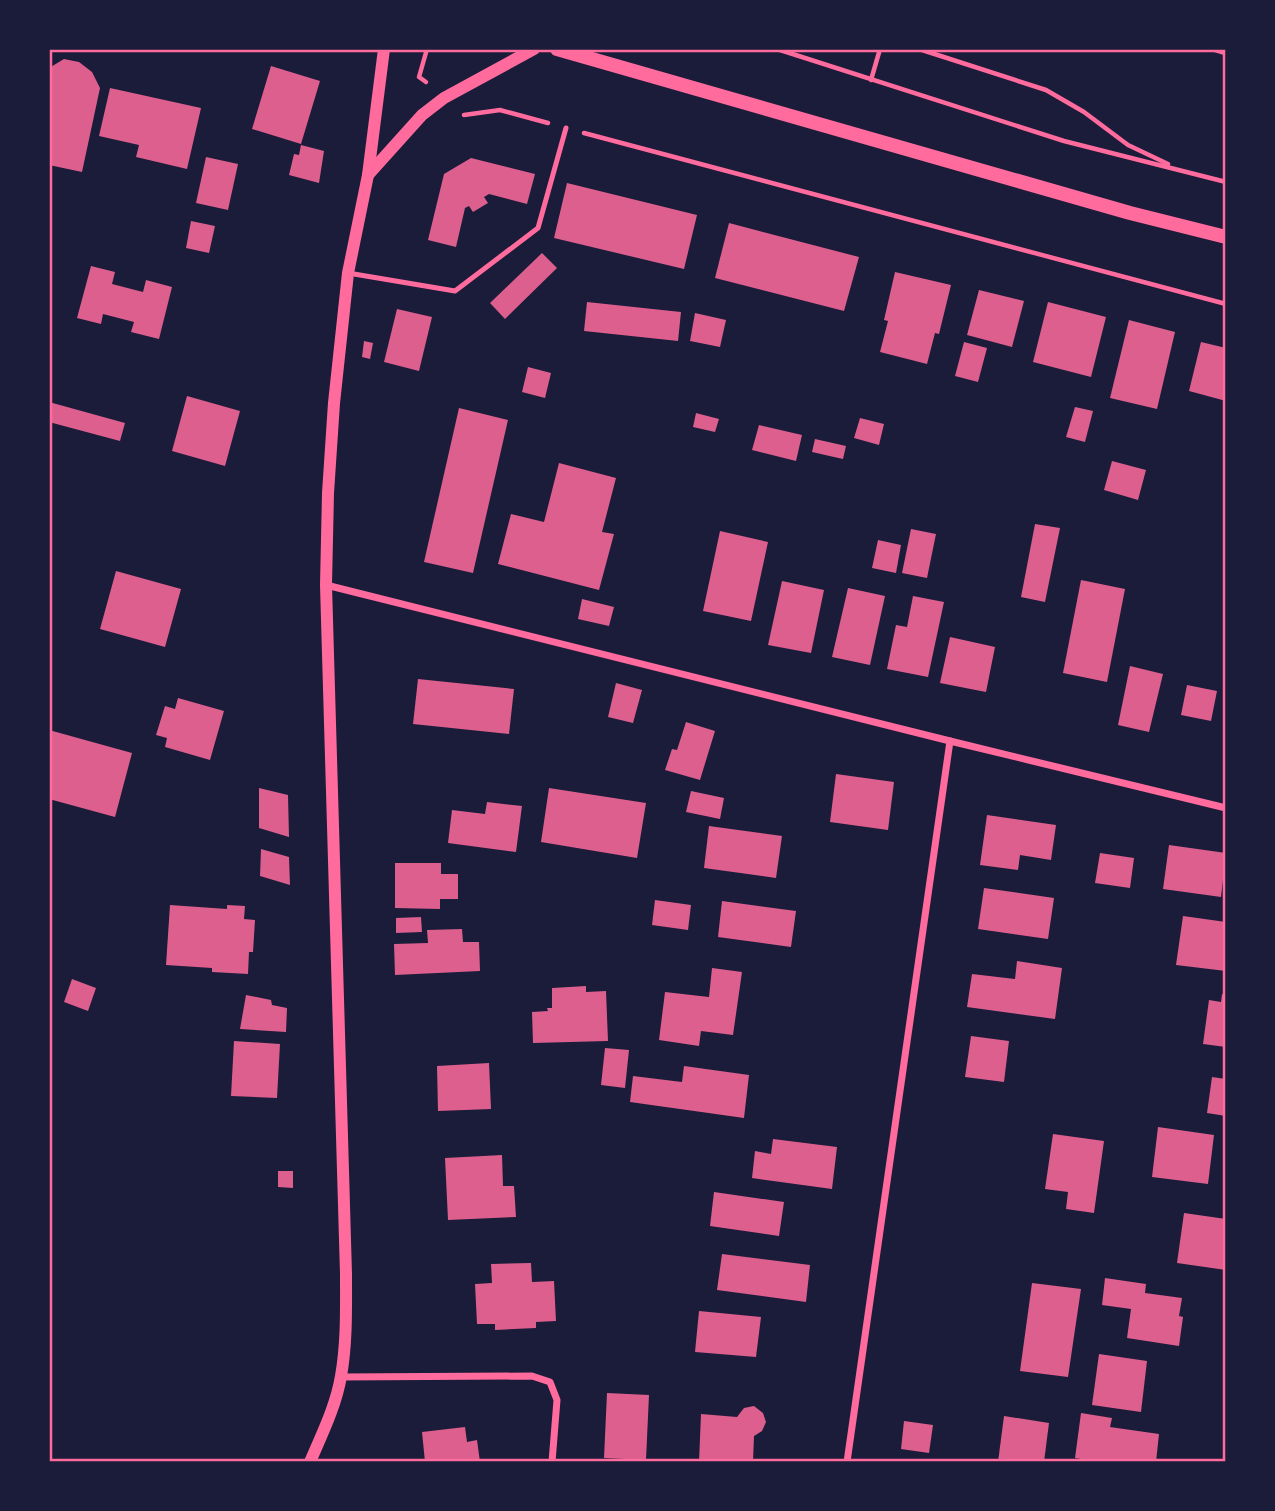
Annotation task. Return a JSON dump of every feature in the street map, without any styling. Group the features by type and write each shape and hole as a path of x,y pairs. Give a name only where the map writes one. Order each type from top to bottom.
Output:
{"main road":[{"path":"557,49 1116,209 1226,237"}],"street":[{"path":"310,1462 330,1416 341,1377 346,1326 327,585 328,493 348,273 368,175 384,49"},
{"path":"368,175 422,115 444,98 534,49"},
{"path":"327,585 1226,808"},
{"path":"847,1462 950,741"},
{"path":"341,1377 532,1376 550,1382 557,1400 552,1462"}],"lane":[{"path":"1213,49 1226,53"},
{"path":"348,273 455,291 538,228 566,128"}],"path":[{"path":"427,49 419,76 464,115 500,110 1226,304"},
{"path":"777,49 1064,141 1226,182"},
{"path":"871,80 880,49"},
{"path":"919,49 1046,90 1084,112 1128,145 1178,169"}],"building":[{"path":"64,59 79,62 92,72 100,88 82,172 49,165 49,68"},
{"path":"271,66 320,81 301,144 252,129"},
{"path":"110,88 201,108 187,169 136,157 139,145 99,136"},
{"path":"301,145 324,151 319,183 289,175 294,154 299,155"},
{"path":"206,157 238,164 228,210 196,203"},
{"path":"471,158 535,174 527,204 489,194 484,197 488,203 473,212 469,206 465,208 456,247 428,240 444,174"},
{"path":"567,183 697,215 684,269 554,238"},
{"path":"191,221 215,226 209,253 186,248"},
{"path":"729,223 859,257 844,311 715,278"},
{"path":"542,253 557,268 505,319 490,303"},
{"path":"91,266 115,272 112,284 143,292 146,280 172,287 159,339 131,332 134,322 103,314 101,324 77,318"},
{"path":"895,272 951,285 939,334 935,333 927,364 880,352 888,321 884,320"},
{"path":"979,290 1024,301 1012,347 967,335"},
{"path":"587,302 681,312 678,341 584,331"},
{"path":"1048,302 1106,317 1091,377 1033,362"},
{"path":"397,309 432,317 419,371 384,362"},
{"path":"695,313 726,320 720,347 690,341"},
{"path":"1129,320 1175,332 1157,409 1110,398"},
{"path":"364,341 373,343 370,359 362,357"},
{"path":"964,342 987,348 978,382 955,376"},
{"path":"1201,342 1226,348 1226,401 1189,391"},
{"path":"528,367 551,373 545,398 522,392"},
{"path":"187,396 240,411 225,466 172,451"},
{"path":"49,402 125,423 120,441 49,422"},
{"path":"1075,407 1093,411 1085,442 1066,437"},
{"path":"459,408 508,420 473,573 424,562"},
{"path":"696,413 719,419 715,432 693,427"},
{"path":"860,418 884,424 879,445 854,438"},
{"path":"759,425 802,435 796,461 752,450"},
{"path":"815,439 846,446 843,459 812,452"},
{"path":"1112,461 1146,470 1138,500 1104,490"},
{"path":"559,463 616,478 602,532 614,534 599,590 498,564 511,514 544,522"},
{"path":"1035,524 1060,528 1045,602 1021,597"},
{"path":"911,529 936,534 927,578 902,573"},
{"path":"720,531 768,542 751,621 703,611"},
{"path":"878,540 901,545 896,573 872,568"},
{"path":"116,571 181,589 165,647 100,629"},
{"path":"1081,580 1125,589 1107,682 1063,673"},
{"path":"782,581 824,590 811,653 768,645"},
{"path":"848,588 885,596 870,665 832,657"},
{"path":"913,596 944,602 928,677 887,669 896,625 907,627"},
{"path":"582,599 614,607 609,626 578,619"},
{"path":"950,637 995,647 986,692 940,683"},
{"path":"1130,666 1163,674 1149,732 1118,725"},
{"path":"418,679 514,689 509,734 413,724"},
{"path":"616,683 642,690 633,723 608,717"},
{"path":"1187,685 1217,691 1211,721 1181,715"},
{"path":"178,698 224,711 210,760 165,747 167,738 156,735 165,706 175,709"},
{"path":"686,722 715,731 700,780 665,770 672,749 677,750"},
{"path":"49,730 132,753 115,817 49,799"},
{"path":"836,774 894,782 888,830 830,822"},
{"path":"259,788 288,795 289,837 259,828"},
{"path":"549,788 646,803 637,858 541,842"},
{"path":"691,791 724,798 720,819 686,812"},
{"path":"487,802 522,806 516,852 448,843 452,810 485,814"},
{"path":"987,815 1056,825 1051,860 1020,855 1018,870 980,865"},
{"path":"709,826 782,836 776,878 704,868"},
{"path":"1169,845 1226,853 1221,897 1163,889"},
{"path":"261,849 289,857 290,885 260,876"},
{"path":"1100,853 1134,858 1130,888 1095,883"},
{"path":"395,863 441,863 441,874 458,874 458,899 440,899 440,909 395,908"},
{"path":"984,888 1054,898 1048,939 978,929"},
{"path":"655,900 691,905 688,930 652,925"},
{"path":"722,901 796,911 791,947 718,937"},
{"path":"170,905 227,909 227,905 245,906 244,919 255,920 253,952 249,952 248,974 166,965"},
{"path":"1183,916 1226,922 1226,971 1176,965"},
{"path":"421,917 422,932 396,933 396,918"},
{"path":"462,929 463,942 479,942 480,971 395,975 394,944 428,943 427,930"},
{"path":"1017,961 1062,968 1055,1019 967,1007 972,974 1015,979"},
{"path":"712,968 742,972 733,1035 701,1031 699,1046 659,1040 665,992 709,997"},
{"path":"72,979 96,988 88,1011 64,1002"},
{"path":"586,986 586,992 606,991 608,1041 533,1043 532,1012 548,1011 547,1008 552,1008 552,988"},
{"path":"1222,994 1226,995 1226,1047 1203,1044 1209,1000 1221,1002"},
{"path":"246,995 271,1000 272,1005 287,1008 286,1032 240,1029"},
{"path":"971,1036 1009,1041 1004,1082 965,1077"},
{"path":"234,1041 280,1044 277,1098 231,1096"},
{"path":"605,1048 629,1050 625,1088 601,1085"},
{"path":"489,1063 491,1109 438,1111 437,1066"},
{"path":"684,1066 749,1075 744,1118 630,1102 633,1076 682,1082"},
{"path":"1212,1077 1226,1079 1226,1116 1207,1113"},
{"path":"1158,1127 1214,1135 1208,1184 1152,1177"},
{"path":"1053,1134 1104,1141 1094,1213 1066,1209 1068,1192 1045,1189"},
{"path":"773,1139 837,1147 832,1189 752,1178 755,1151 771,1154"},
{"path":"502,1155 503,1186 514,1186 516,1217 448,1220 445,1158"},
{"path":"278,1171 293,1171 293,1188 278,1187"},
{"path":"714,1192 784,1202 779,1236 710,1226"},
{"path":"1184,1213 1226,1219 1226,1270 1177,1263"},
{"path":"722,1254 810,1265 806,1302 717,1290"},
{"path":"531,1263 532,1282 554,1281 556,1321 536,1322 536,1328 495,1330 495,1324 477,1324 475,1284 492,1283 491,1264"},
{"path":"1105,1278 1146,1284 1145,1293 1182,1298 1179,1316 1183,1317 1179,1346 1127,1338 1131,1309 1102,1305"},
{"path":"1032,1283 1081,1289 1068,1377 1020,1371"},
{"path":"699,1311 761,1317 756,1357 695,1352"},
{"path":"1099,1354 1147,1361 1141,1412 1092,1405"},
{"path":"607,1393 649,1395 646,1460 604,1458"},
{"path":"754,1406 763,1413 766,1422 762,1431 754,1436 753,1462 699,1462 701,1414 737,1417 744,1408"},
{"path":"1081,1413 1112,1418 1110,1427 1159,1434 1156,1462 1100,1462 1075,1458"},
{"path":"1004,1416 1049,1423 1044,1462 998,1462"},
{"path":"904,1421 933,1425 929,1453 901,1449"},
{"path":"465,1427 467,1442 477,1440 480,1462 425,1462 422,1432"}]}
